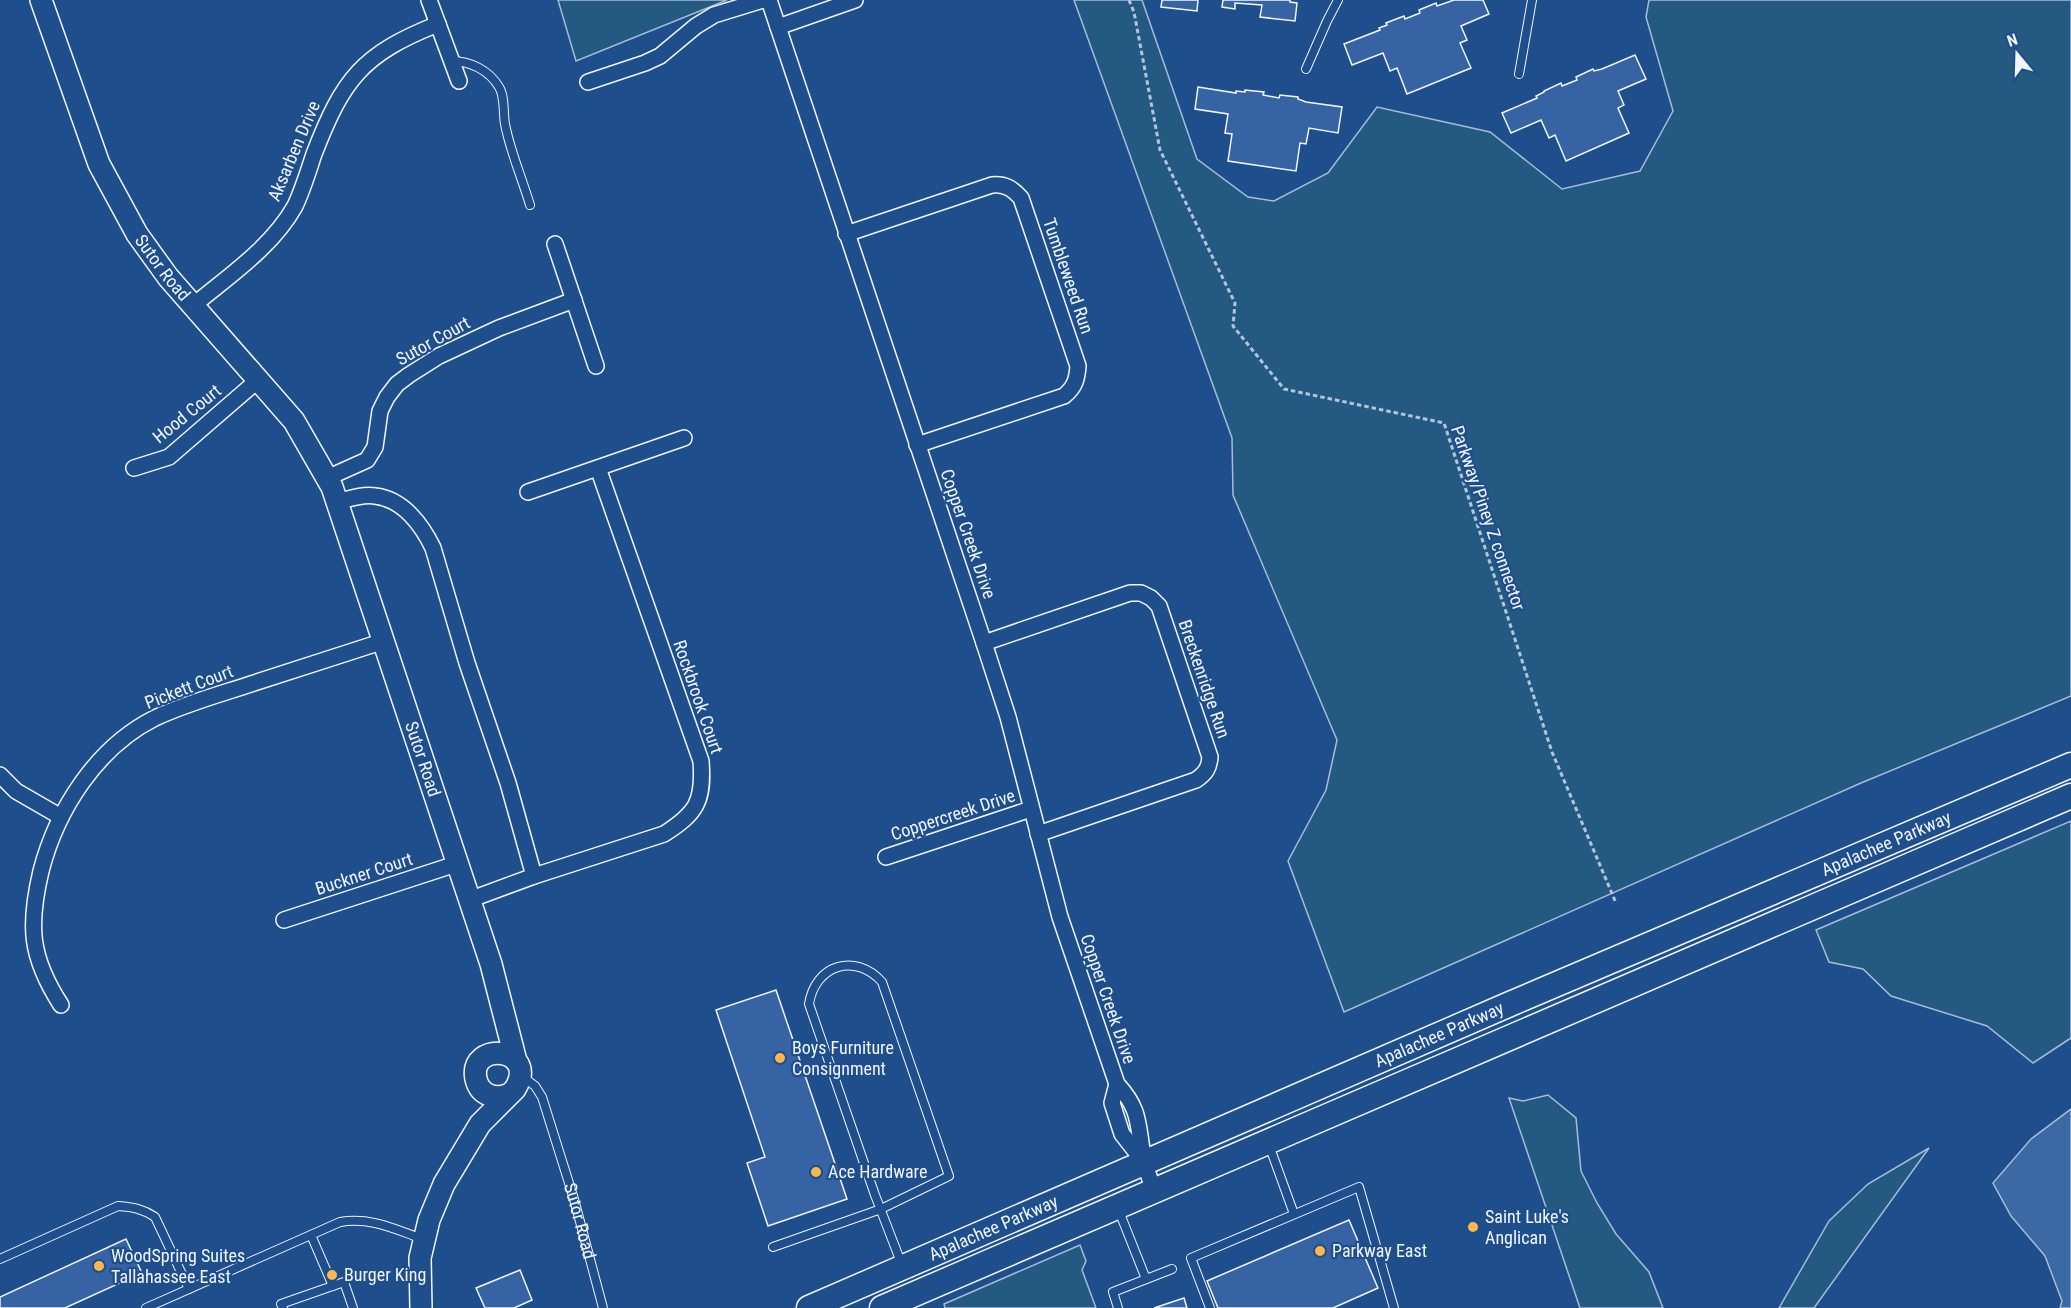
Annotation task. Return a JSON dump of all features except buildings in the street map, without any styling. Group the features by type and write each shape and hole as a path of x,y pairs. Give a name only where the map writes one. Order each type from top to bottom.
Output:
{"main road":[{"name":"Apalachee Parkway","path":"809,1308 2071,765"},
{"name":"Apalachee Parkway","path":"884,1307 924,1299 1117,1206 2071,796"},
{"path":"1622,957 1632,984"},
{"path":"924,1299 922,1273 940,1251"},
{"path":"884,1307 902,1283 903,1268"}],"street":[{"name":"Sutor Road","path":"41,0 99,164 136,234 168,278 294,421 327,478 384,641 491,964 518,1068"},
{"path":"429,0 459,81"},
{"path":"588,82 660,56 696,26 714,15 763,0"},
{"name":"Copper Creek Drive","path":"769,0 1008,717 1060,917 1117,1084 1129,1098 1140,1126 1144,1162 1154,1190"},
{"path":"778,27 855,0"},
{"name":"Aksarben Drive","path":"194,305 265,245 280,228 306,181 332,110 344,89 361,68 405,37 438,24"},
{"name":"Tumbleweed Run","path":"846,234 992,185 1003,184 1013,189 1021,198 1078,366 1077,379 1073,388 1064,396 917,445"},
{"path":"555,244 596,366"},
{"name":"Sutor Court","path":"327,478 366,460 375,447 380,411 387,396 409,375 439,356 499,328 574,300"},
{"name":"Hood Court","path":"134,468 169,457 258,380"},
{"path":"528,492 684,438"},
{"name":"Rockbrook Court","path":"469,900 534,876 664,834 694,811 700,795 703,779 701,761 598,468"},
{"path":"337,502 374,495 390,500 409,512 426,532 508,783 534,876"},
{"name":"Breckenridge Run","path":"984,643 1130,593 1141,593 1151,598 1159,606 1167,627 1210,757 1209,767 1204,775 1196,780 1038,834"},
{"name":"Pickett Court","path":"61,1005 45,980 34,949 37,889 44,861 61,817 89,773 131,734 154,719 187,705 384,641"},
{"path":"0,775 16,791 61,817"},
{"name":"Coppercreek Drive","path":"886,857 1031,809"},
{"name":"Buckner Court","path":"284,920 456,864"},
{"path":"487,1056 496,1030 504,1018"},
{"path":"421,1308 420,1258 429,1220 444,1184 480,1124 519,1083 518,1068 504,1053 487,1056 476,1069 474,1115 463,1149"},
{"path":"477,1083 481,1090 494,1097 510,1094"}],"lane":[{"path":"1306,69 1338,0"},
{"path":"1519,74 1532,0"},
{"path":"451,61 462,61 475,66 488,74 501,88 505,125 530,205"},
{"path":"773,1247 881,1209 950,1176 882,982 866,969 850,965 830,970 820,978 812,990 809,1004 881,1209 903,1268"},
{"name":"Sutor Road","path":"518,1068 542,1097 574,1199 603,1308"},
{"path":"1268,1141 1294,1214"},
{"path":"1210,1308 1191,1258 1359,1186 1394,1308"},
{"path":"0,1259 118,1206 134,1207 155,1217 189,1289"},
{"path":"1117,1206 1146,1279"},
{"path":"146,1308 340,1222 357,1220 373,1222 424,1239"},
{"path":"311,1235 333,1286"},
{"path":"1118,1308 1113,1292 1172,1269"},
{"path":"282,1306 344,1282 353,1308"}],"path":[{"name":"Parkway/Piney Z connector","path":"1129,0 1134,12 1160,150 1235,303 1233,326 1284,389 1444,423 1552,752 1617,903"}],"shaded area":[{"path":"558,0 727,0 576,61"},
{"path":"1074,0 1142,0 1197,159 1248,197 1274,201 1328,173 1377,107 1490,132 1562,189 1640,171 1673,111 1646,17 1649,0 2071,0 2071,696 1861,783 1344,1012 1288,861 1326,790 1337,740 1233,495 1232,438"},
{"path":"2071,821 2071,1038 2033,1063 1987,1026 1891,996 1863,969 1829,962 1816,930"},
{"path":"1548,1095 1576,1118 1581,1171 1616,1234 1649,1272 1663,1308 1580,1308 1509,1098 1523,1101"},
{"path":"2071,1109 2071,1308 2060,1308 2062,1301 2045,1256 2011,1216 1993,1183 2031,1139"},
{"path":"1929,1148 1814,1308 1779,1308 1829,1221 1868,1184"},
{"path":"1080,1245 1086,1261 1082,1270 1096,1308 945,1308 944,1304"}],"place":[{"name":"Boys Furniture Consignment","path":"780,1058"},
{"name":"Ace Hardware","path":"816,1172"},
{"name":"Saint Luke's Anglican","path":"1473,1227"},
{"name":"Parkway East","path":"1320,1251"},
{"name":"WoodSpring Suites Tallahassee East","path":"99,1266"},
{"name":"Burger King","path":"332,1275"}]}
